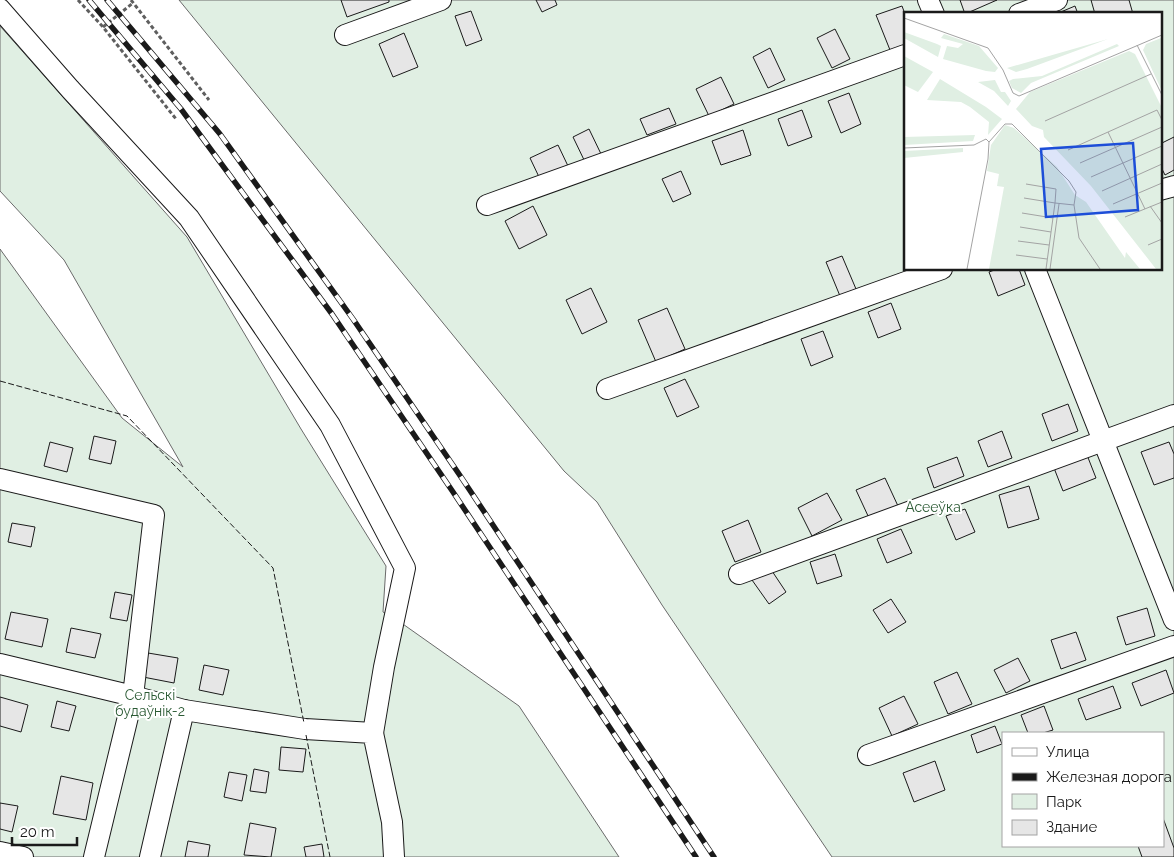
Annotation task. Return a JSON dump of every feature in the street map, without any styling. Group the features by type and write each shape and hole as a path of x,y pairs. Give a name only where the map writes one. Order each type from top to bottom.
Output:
{"street":[{"path":"345,35 441,0"},
{"path":"928,0 933,12"},
{"path":"1024,12 1057,0"},
{"path":"0,9 189,218 330,425 405,568 384,667 373,733 392,822 394,857"},
{"path":"487,204 904,54"},
{"path":"607,388 939,270"},
{"path":"1035,270 1174,620"},
{"path":"739,574 1174,415"},
{"path":"0,479 154,515 133,696 94,857"},
{"path":"868,755 1174,646"},
{"path":"0,664 184,710 305,728 373,733"},
{"path":"150,857 184,710"},
{"path":"0,852 24,857"}],"path":[{"path":"78,0 103,27 176,119"},
{"path":"103,27 132,1 209,100"}],"green space":[{"name":"Асееўка","path":"179,0 1174,0 1174,857 832,857 662,605 597,502 564,471"},
{"name":"Сельскі будаўнік-2","path":"0,26 187,237 301,429 386,566 383,612 519,706 619,857 0,857 0,249 122,418 183,467 64,260 0,191"}],"building":[{"path":"341,0 389,0 389,2 347,17"},
{"path":"536,0 555,0 557,5 542,12"},
{"path":"960,0 997,0 970,12 964,12"},
{"path":"1091,0 1129,0 1132,12 1094,12"},
{"path":"902,6 904,12 904,45 890,50 876,15"},
{"path":"1075,6 1077,12 1061,12"},
{"path":"471,11 482,40 466,46 455,16"},
{"path":"835,29 850,59 832,68 817,38"},
{"path":"404,33 418,67 393,77 379,44"},
{"path":"770,48 785,80 768,88 753,57"},
{"path":"721,77 734,104 709,116 696,89"},
{"path":"849,93 861,124 841,133 828,101"},
{"path":"669,108 676,124 647,135 640,119"},
{"path":"802,110 812,137 788,146 778,119"},
{"path":"589,129 602,156 586,164 573,137"},
{"path":"743,130 751,155 721,165 712,141"},
{"path":"1174,137 1174,170 1165,175 1162,169 1162,143"},
{"path":"558,145 568,166 540,179 530,158"},
{"path":"681,171 691,194 673,202 662,179"},
{"path":"533,206 547,235 519,249 505,221"},
{"path":"842,256 856,289 840,296 826,262"},
{"path":"994,270 1019,270 1025,285 998,296 989,272"},
{"path":"591,288 607,322 582,334 566,300"},
{"path":"891,303 901,329 878,338 868,312"},
{"path":"667,308 685,349 656,362 638,320"},
{"path":"823,331 833,357 811,366 801,339"},
{"path":"685,379 699,407 677,417 664,388"},
{"path":"1068,404 1078,431 1052,441 1042,414"},
{"path":"1002,431 1012,458 988,467 978,441"},
{"path":"94,436 116,441 111,464 89,459"},
{"path":"50,442 73,448 67,472 44,466"},
{"path":"1169,442 1174,454 1174,478 1154,485 1141,452"},
{"path":"1087,455 1096,478 1063,491 1054,468"},
{"path":"957,457 964,476 934,488 927,468"},
{"path":"885,478 898,506 869,518 856,490"},
{"path":"1029,486 1039,519 1008,528 999,495"},
{"path":"827,493 842,520 812,536 798,508"},
{"path":"965,509 975,532 956,540 946,516"},
{"path":"748,520 761,552 735,562 722,531"},
{"path":"12,523 35,527 31,547 8,542"},
{"path":"901,529 912,553 887,563 877,539"},
{"path":"835,554 842,576 817,584 810,562"},
{"path":"770,568 786,592 769,604 752,580"},
{"path":"115,592 132,595 127,621 110,618"},
{"path":"891,599 906,622 888,633 873,610"},
{"path":"1147,608 1155,636 1126,645 1117,617"},
{"path":"11,612 48,619 42,647 5,639"},
{"path":"71,628 101,634 95,658 66,652"},
{"path":"1076,632 1086,660 1061,669 1051,640"},
{"path":"148,653 178,658 174,683 143,677"},
{"path":"1018,658 1030,681 1006,693 994,670"},
{"path":"204,665 229,670 223,695 199,690"},
{"path":"1166,670 1174,693 1141,706 1132,683"},
{"path":"957,672 972,704 948,714 934,682"},
{"path":"1113,686 1121,708 1086,720 1078,699"},
{"path":"904,696 918,724 892,736 879,708"},
{"path":"0,697 28,705 21,732 0,726"},
{"path":"57,701 76,706 69,731 51,727"},
{"path":"1044,706 1053,730 1028,732 1021,715"},
{"path":"995,726 1002,744 977,753 971,735"},
{"path":"281,747 306,749 303,772 279,770"},
{"path":"935,761 945,790 914,802 903,773"},
{"path":"254,769 269,772 266,793 250,791"},
{"path":"229,772 247,775 242,801 224,797"},
{"path":"61,776 93,783 86,820 53,814"},
{"path":"0,803 18,806 12,832 0,829"},
{"path":"1164,821 1174,848 1174,857 1142,857 1138,847 1164,847"},
{"path":"250,823 276,828 271,857 244,855"},
{"path":"188,841 210,845 208,857 185,857"},
{"path":"322,844 324,857 306,857 304,847"}],"railway":[{"path":"89,0 181,109 332,314 696,857"},
{"path":"107,0 220,134 353,319 461,477 714,857"}],"fence":[{"path":"0,381 127,416 273,568 304,723"},
{"path":"306,735 330,857"}]}
